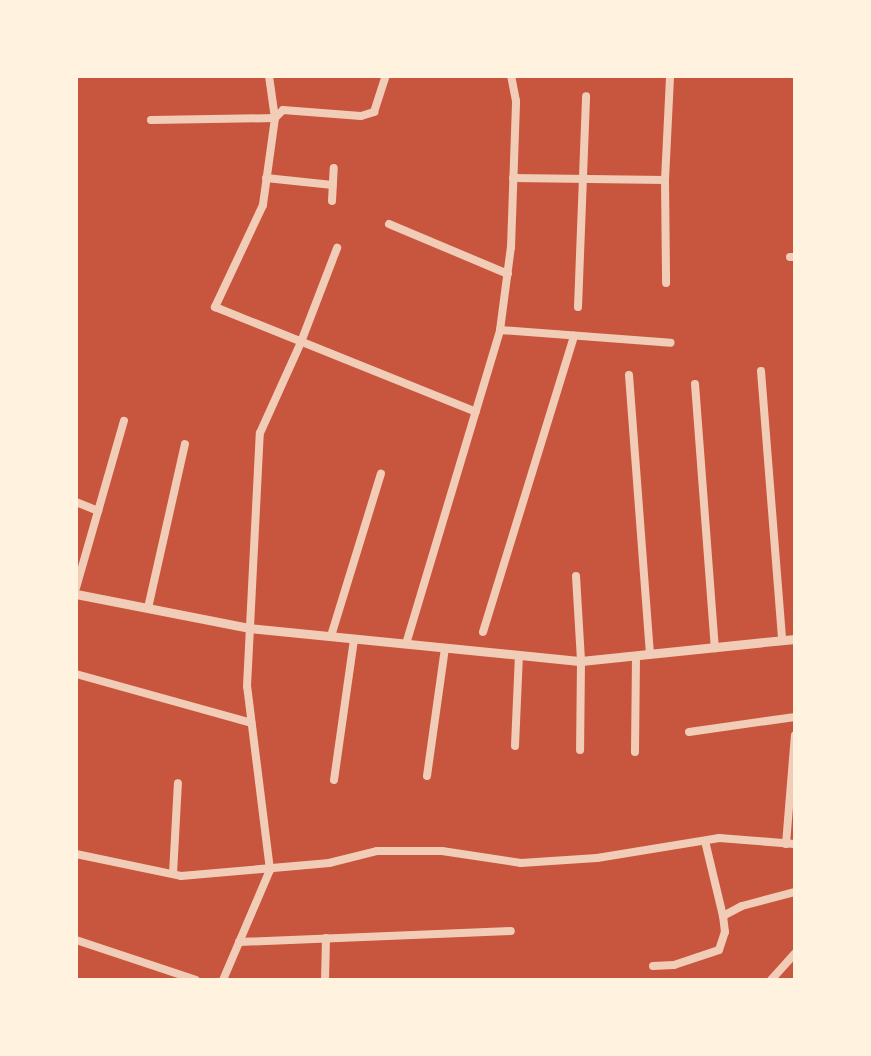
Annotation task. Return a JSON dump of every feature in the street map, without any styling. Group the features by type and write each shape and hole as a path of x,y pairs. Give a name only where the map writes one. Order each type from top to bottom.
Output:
{"street":[{"path":"269,76 275,118 263,205 215,307 476,412"},
{"path":"151,120 275,118 283,110 361,116 374,112 386,76"},
{"path":"406,644 500,330 508,274 513,178 516,101 511,76"},
{"path":"666,283 665,180 670,76"},
{"path":"578,307 586,96"},
{"path":"332,201 334,168"},
{"path":"266,178 333,185"},
{"path":"513,178 665,180"},
{"path":"389,224 508,274"},
{"path":"223,980 270,870 247,686 260,433 301,342 337,248"},
{"path":"500,330 671,343"},
{"path":"483,632 574,336"},
{"path":"761,371 782,640"},
{"path":"629,375 650,654"},
{"path":"695,384 715,648"},
{"path":"76,588 124,421"},
{"path":"148,608 185,444"},
{"path":"331,636 381,473"},
{"path":"76,502 98,511"},
{"path":"576,576 581,661 580,750"},
{"path":"76,594 249,628 581,661 795,639"},
{"path":"334,780 354,639"},
{"path":"427,776 445,648"},
{"path":"515,746 519,656"},
{"path":"635,752 636,656"},
{"path":"76,674 251,723"},
{"path":"689,732 795,717"},
{"path":"76,854 173,874 270,870 329,863 377,851 442,851 521,863 597,858 719,838 791,844 795,735"},
{"path":"173,874 178,783"},
{"path":"653,966 674,965 719,950 725,932 723,916 705,841"},
{"path":"723,916 742,906 795,892"},
{"path":"239,942 511,931"},
{"path":"325,980 326,938"},
{"path":"76,940 196,980"},
{"path":"771,980 795,953"}]}
